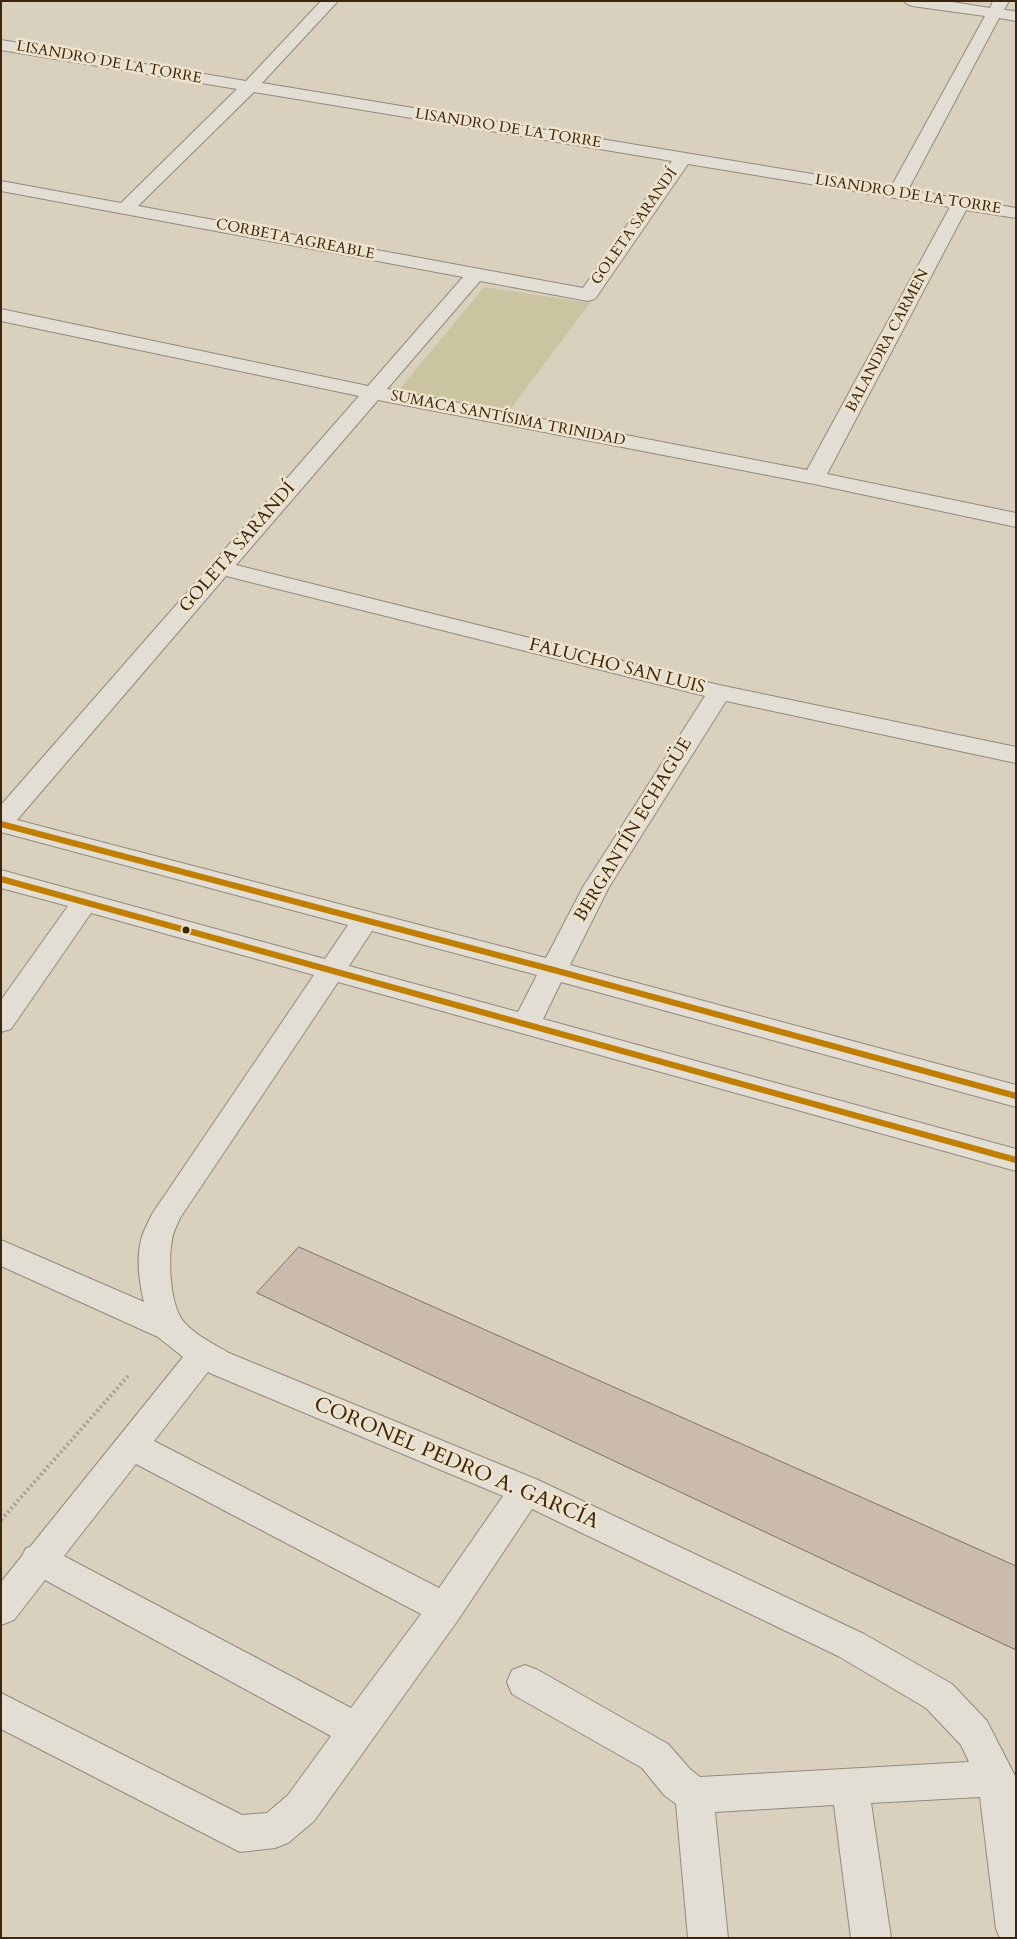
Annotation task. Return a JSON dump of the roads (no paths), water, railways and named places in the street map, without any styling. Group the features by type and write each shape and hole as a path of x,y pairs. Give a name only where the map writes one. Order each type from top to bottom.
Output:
{"street":[{"path":"126,208 249,87 330,1"},
{"path":"912,1 998,7 1016,16"},
{"path":"897,192 998,7"},
{"name":"LISANDRO DE LA TORRE","path":"1,45 1016,213"},
{"name":"GOLETA SARANDÍ","path":"588,295 683,158"},
{"name":"CORBETA AGREABLE","path":"1,186 588,295"},
{"name":"BALANDRA CARMEN","path":"814,478 961,203"},
{"name":"GOLETA SARANDÍ","path":"1,823 476,274"},
{"name":"SUMACA SANTÍSIMA TRINIDAD","path":"1,316 374,393 814,478 1016,520"},
{"name":"FALUCHO SAN LUIS","path":"220,568 719,692 1016,755"},
{"name":"BERGANTÍN ECHAGÜE","path":"526,1024 596,887 640,814 719,692"},
{"path":"1,823 365,922 554,970 1016,1096"},
{"path":"1,879 1016,1160"},
{"path":"1,1022 84,903"},
{"path":"170,1328 155,1280 156,1242 167,1214 365,922"},
{"name":"CORONEL PEDRO A. GARCÍA","path":"1,1252 170,1328 203,1355 223,1366 526,1490 851,1645 939,1696 974,1733 997,1778 1016,1929"},
{"path":"1,1609 38,1560 132,1446 203,1355"},
{"path":"132,1446 445,1609"},
{"path":"1,1710 240,1834 275,1830 301,1808 358,1731 445,1609 526,1490"},
{"path":"38,1560 358,1731"},
{"path":"525,1682 655,1756 677,1782 694,1795 997,1778"},
{"path":"850,1786 871,1938"},
{"path":"694,1795 708,1938"}]}
